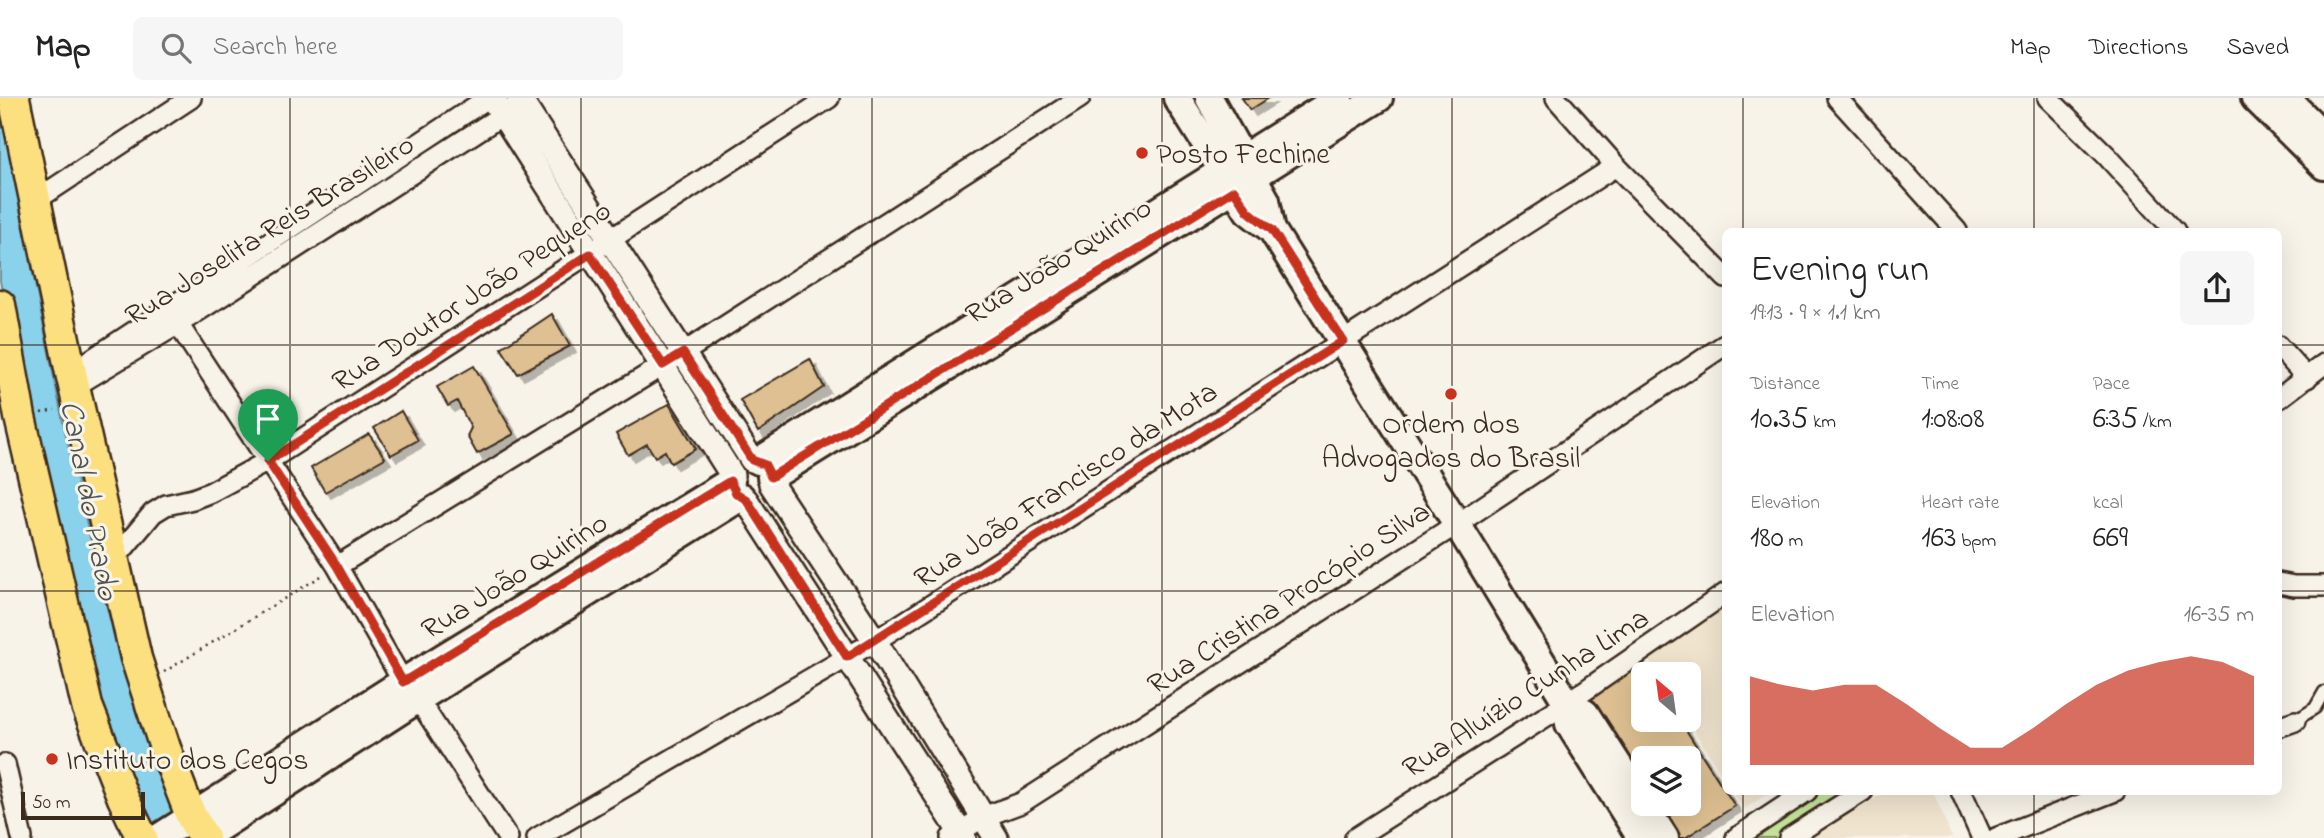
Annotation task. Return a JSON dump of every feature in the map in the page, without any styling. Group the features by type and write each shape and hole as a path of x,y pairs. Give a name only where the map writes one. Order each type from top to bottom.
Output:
{"main road":[{"path":"14,98 36,200 69,389 143,685 197,830"},
{"path":"1177,98 1239,173"},
{"name":"Rua João Quirino","path":"1239,173 1290,128 1339,98"},
{"name":"Rua João Quirino","path":"158,838 197,830 411,690 1239,173 1379,98"},
{"path":"2255,98 2324,166"},
{"path":"2286,98 2324,136"},
{"path":"1213,104 1239,173 1248,211 1272,230 1343,341 1567,704 1569,723 1641,838"},
{"path":"1213,104 1237,125 1253,129 1290,128"},
{"path":"0,304 4,349 87,706 123,798 142,838"},
{"path":"1567,704 1585,713 1665,838"}],"street":[{"path":"36,200 191,98"},
{"name":"Rua Doutor João Pequeno","path":"113,561 153,513 166,505 211,492 268,461 829,98"},
{"path":"337,566 683,353 1080,98"},
{"path":"1556,98 1616,166 1722,274"},
{"path":"1837,98 1954,228"},
{"path":"2048,98 2106,155 2172,228"},
{"path":"523,99 683,353 847,657 958,836"},
{"name":"Rua Joselita Reis Brasileiro","path":"69,389 494,104 523,99"},
{"path":"494,104 663,365 875,641 990,832"},
{"name":"Rua Joselita Reis Brasileiro","path":"69,389 178,324 494,104"},
{"name":"Rua João Francisco da Mota","path":"537,838 875,641 1616,166"},
{"path":"178,324 337,566 411,690 508,838"},
{"name":"Rua Cristina Procópio Silva","path":"958,836 990,832 1021,803 1457,524 1722,347"},
{"path":"2282,350 2307,378"},
{"path":"2282,397 2324,363"},
{"path":"2282,584 2324,586"},
{"name":"Rua Aluízio Cunha Lima","path":"1355,838 1567,704 1722,596"},
{"path":"5,764 22,838"},
{"path":"1736,838 1801,795"},
{"path":"1789,838 1857,795"},
{"path":"1963,795 1982,838"},
{"path":"1996,838 2105,795"}],"lane":[{"path":"2287,724 2315,708 2324,692"}],"path":[{"path":"39,413 69,389"},
{"path":"143,685 337,566"}],"shaded area":[{"path":"1722,604 1722,775 1695,732 1701,732 1701,662 1650,662 1648,659"},
{"path":"1735,795 1766,795 1744,809"},
{"path":"1881,795 1935,795 1952,838 1811,838"}],"green space":[{"path":"1808,795 1847,795 1779,838 1743,838"}],"water":[{"path":"0,109 63,422 103,593 136,713 167,795 191,838 152,838 104,731 18,375 0,281"}],"building":[{"path":"1242,98 1269,98 1250,110"},
{"path":"552,314 570,346 518,374 501,348"},
{"path":"810,359 824,387 758,432 740,400"},
{"path":"474,366 514,434 477,454 467,436 471,428 457,401 448,406 437,387"},
{"path":"669,404 696,449 671,463 665,451 655,457 647,444 628,455 616,434"},
{"path":"401,411 418,440 391,455 374,428"},
{"path":"369,434 385,458 325,492 311,468"},
{"path":"1631,671 1631,732 1687,732 1696,746 1631,746 1631,783 1580,703"},
{"path":"1701,753 1722,786 1722,795 1728,795 1735,806 1685,838 1667,838 1653,816 1701,816"}],"place":[{"name":"Posto Fechine","path":"1142,153"},
{"name":"Ordem dos Advogados do Brasil","path":"1451,394"},
{"name":"Instituto dos Cegos","path":"52,759"}],"route":[{"path":"1234,190 1248,211 1272,230 1343,341 847,657 747,500 736,493 730,481 403,682 337,566 268,461 590,254 663,365 683,353 752,460 765,465 771,477 1234,190"}],"water label":[{"name":"Canal do Prado","path":"91,500"}]}
